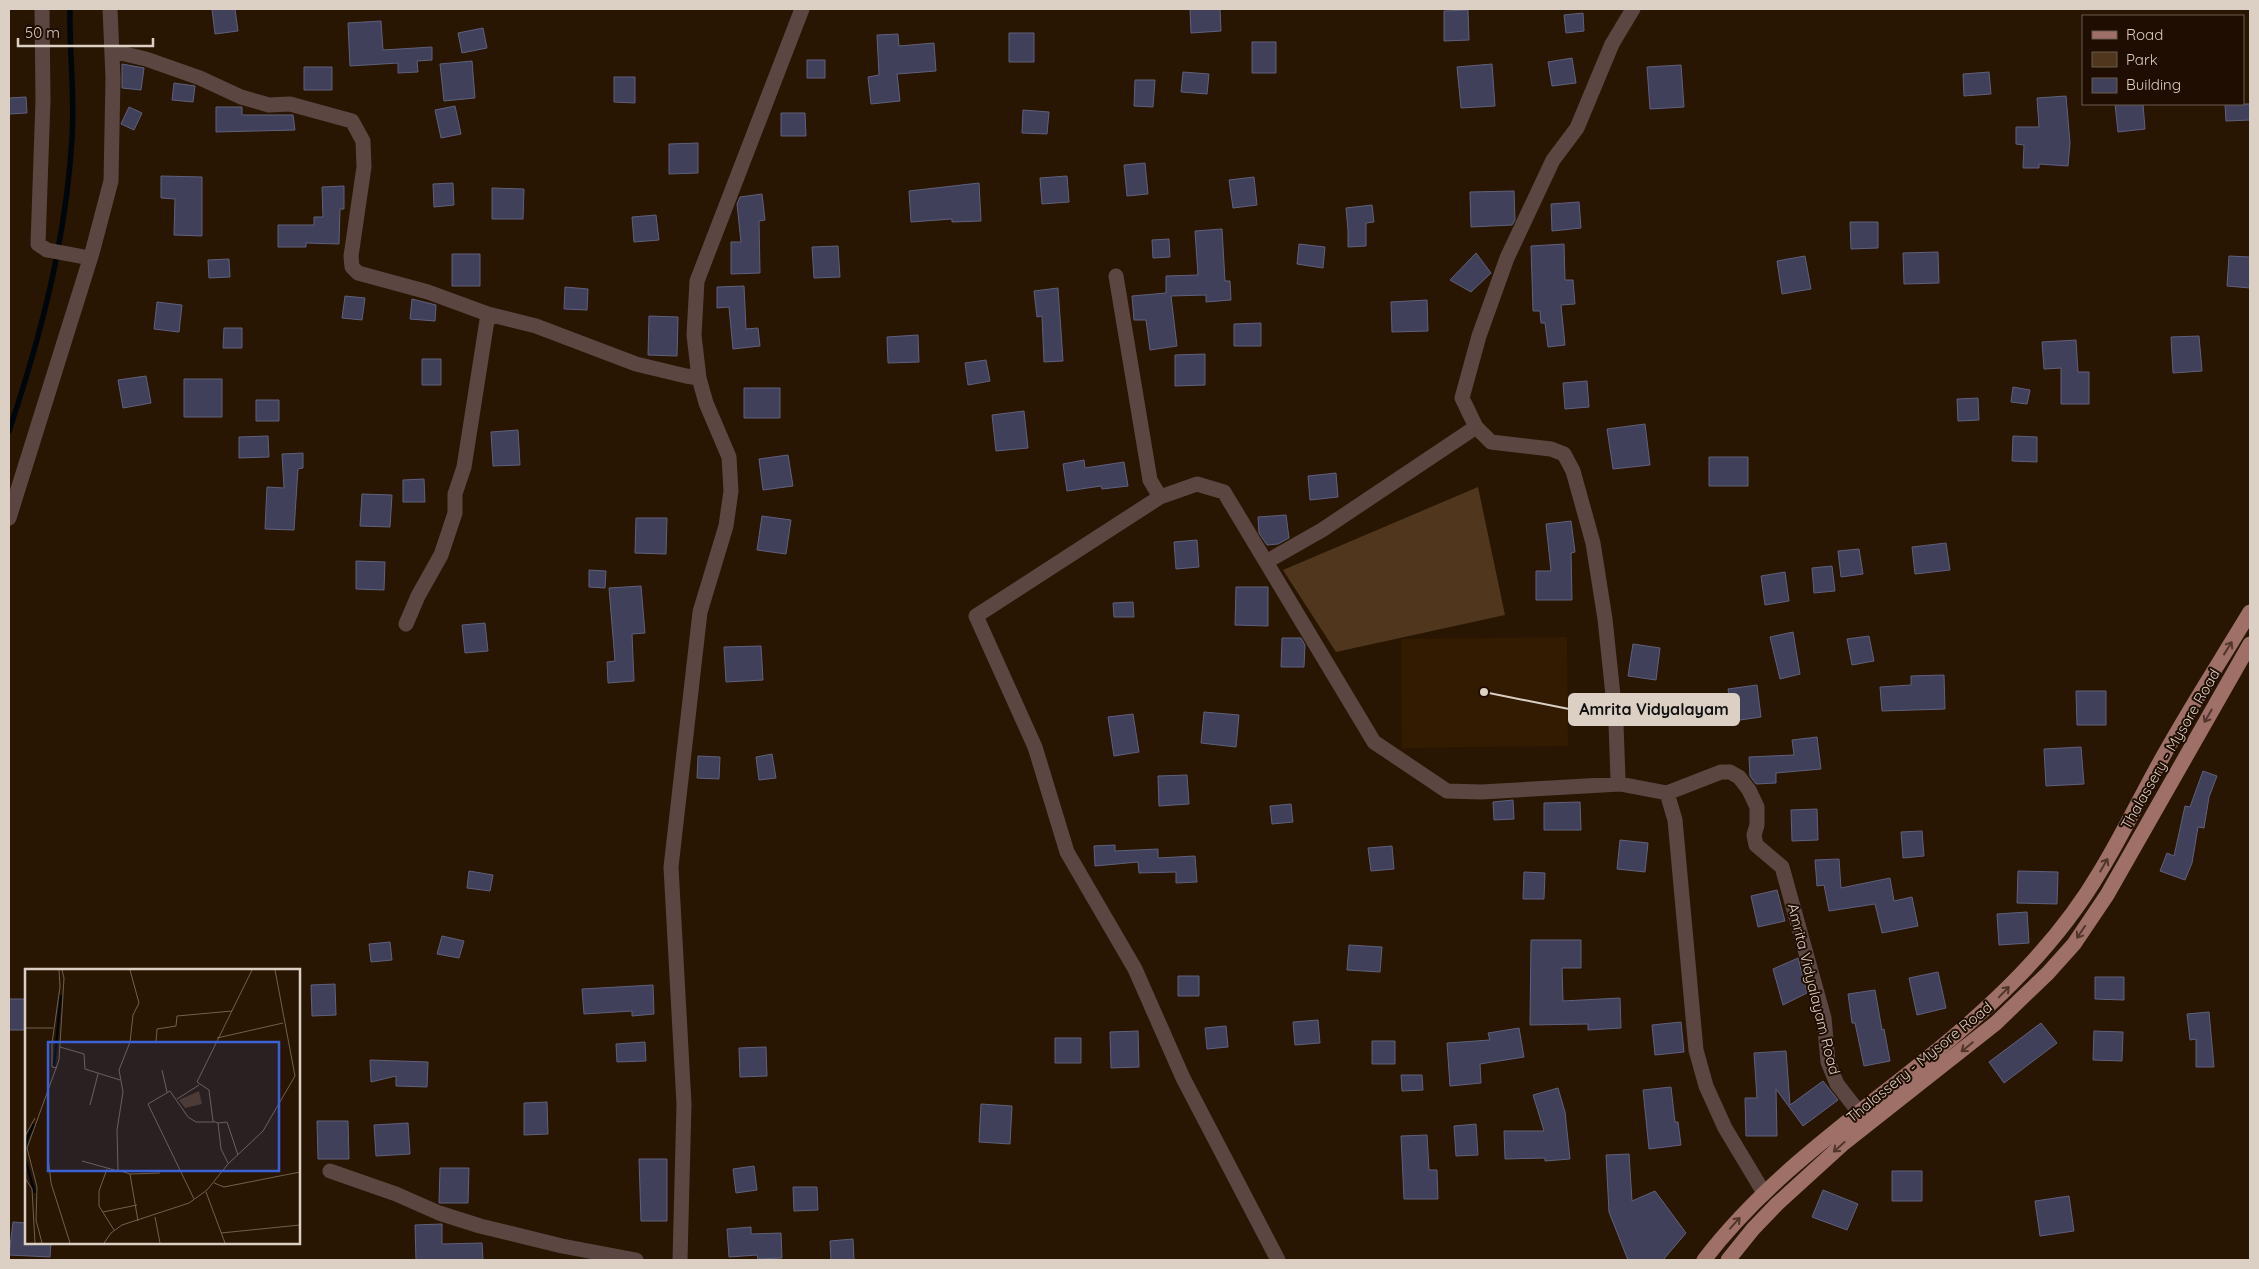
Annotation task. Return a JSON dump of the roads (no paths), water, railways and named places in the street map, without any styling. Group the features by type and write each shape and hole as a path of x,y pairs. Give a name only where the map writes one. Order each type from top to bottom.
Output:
{"main road":[{"name":"Thalassery - Mysore Road","path":"1704,1260 1764,1192 1858,1111 1957,1035 1989,1007 2045,947 2100,872 2187,714 2250,612"},
{"path":"1728,1260 1777,1204 1844,1143 1996,1023 2048,973 2074,944 2107,895 2250,644"}],"street":[{"path":"42,9 43,100 38,244 47,250 84,257"},
{"path":"9,518 84,257 111,181 112,51 110,9"},
{"path":"680,1260 684,1104 671,867 700,612 726,526 732,491 728,457 706,403 699,378 694,335 697,281 802,9"},
{"path":"1620,784 1616,771 1616,724 1605,620 1593,543 1573,471 1564,454 1551,449 1491,442 1476,427 1462,398 1479,336 1507,258 1553,160 1577,128 1612,44 1633,9"},
{"path":"112,51 146,59 200,78 241,97 269,105 290,104 352,121 363,142 364,167 358,219 352,239 352,267 358,272 428,292 488,314 536,326 636,364 699,378"},
{"path":"1116,276 1150,480 1160,497"},
{"path":"406,624 418,596 441,555 454,513 454,494 464,467 488,314"},
{"path":"1266,562 1322,530 1476,427"},
{"path":"1278,1260 1183,1078 1135,969 1067,852 1036,747 976,616 1160,497 1197,484 1224,492 1374,742 1447,791 1480,792 1620,784 1667,793 1674,820 1696,1050 1706,1086 1725,1128 1764,1192"},
{"name":"Amrita Vidyalayam Road","path":"1667,793 1722,772 1730,772 1739,777 1749,790 1757,807 1757,825 1754,835 1756,845 1782,867 1791,893 1824,1018 1828,1062 1837,1084 1858,1111"},
{"path":"330,1171 396,1194 439,1213 576,1255 636,1260"}],"waterway":[{"path":"9,431 32,359 50,287 64,213 73,122 70,9"}],"place":[{"name":"Amrita Vidyalayam","path":"1484,692"}]}
